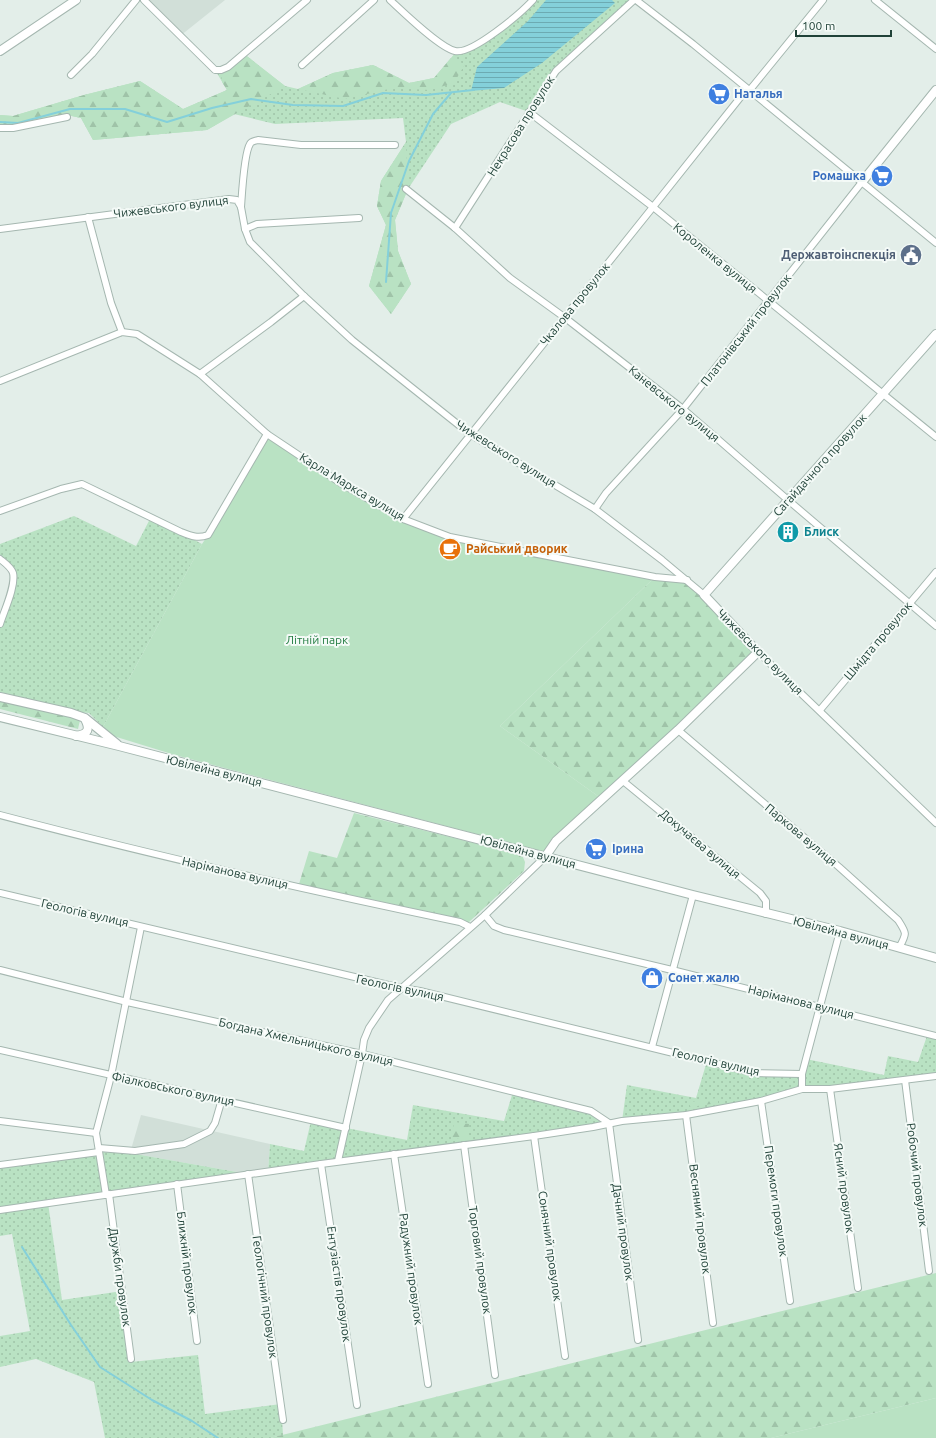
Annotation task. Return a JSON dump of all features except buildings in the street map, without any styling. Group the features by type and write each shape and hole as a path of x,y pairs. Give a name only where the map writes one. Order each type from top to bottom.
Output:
{"street":[{"path":"0,51 76,0"},
{"path":"71,75 92,54 136,0"},
{"path":"144,0 215,70 221,70 228,67 307,0"},
{"path":"302,65 374,0"},
{"path":"390,0 444,47 456,52 469,49 500,29 533,0"},
{"path":"635,0 693,44 936,243"},
{"name":"Некрасова провулок","path":"455,228 556,71 635,0"},
{"name":"Чкалова провулок","path":"403,519 653,207 823,0"},
{"path":"875,0 936,49"},
{"name":"Платонівський провулок","path":"595,509 606,493 683,409 936,90"},
{"name":"Короленка вулиця","path":"529,112 653,207 936,437"},
{"path":"0,128 13,128 67,117"},
{"path":"241,207 246,157 249,145 253,141 258,140 301,145 395,145"},
{"name":"Каневського вулиця","path":"406,189 455,228 510,278 564,317 683,409 936,626"},
{"name":"Чижевського вулиця","path":"0,229 229,199 237,200 241,207 245,229 250,242 304,296 352,340 470,434 595,509 687,580 704,595 758,652 935,819"},
{"path":"0,381 122,332 111,303 88,217"},
{"path":"245,229 257,224 359,218"},
{"path":"200,374 304,296"},
{"name":"Карла Маркса вулиця","path":"122,332 137,334 200,374 267,434 342,484 403,519 450,537 655,577 687,580"},
{"name":"Сагайдачного провулок","path":"704,595 936,334"},
{"path":"0,511 61,489 82,484 193,537 201,538 208,535 267,434"},
{"path":"0,559 9,566 13,573 13,582 10,594 0,624"},
{"name":"Шмідта провулок","path":"820,710 936,572"},
{"path":"338,1161 364,1040 375,1017 388,1000 485,915 545,857 556,841 678,730 758,652"},
{"name":"Ювілейна вулиця","path":"0,696 71,713 84,718 119,746"},
{"name":"Ювілейна вулиця","path":"0,717 119,746 766,914 840,931 936,958"},
{"path":"75,736 83,735 88,730 88,726 84,718"},
{"name":"Паркова вулиця","path":"678,730 839,867 898,920 906,936 899,948"},
{"name":"Докучаєва вулиця","path":"623,781 760,893 766,901 766,914"},
{"name":"Наріманова вулиця","path":"0,816 98,841 319,892 460,922 470,927"},
{"name":"Геологів вулиця","path":"0,893 427,993 756,1073 802,1074"},
{"path":"652,1048 693,895"},
{"name":"Наріманова вулиця","path":"485,915 494,926 504,930 936,1036"},
{"path":"0,1121 96,1133 111,1076 142,927"},
{"path":"802,1089 802,1074 840,931"},
{"name":"Богдана Хмельницького вулиця","path":"0,970 127,1002 362,1054 591,1111 609,1123"},
{"name":"Фіалковського вулиця","path":"0,1050 346,1128"},
{"path":"0,1210 338,1161 593,1128 609,1123 686,1115 761,1101 802,1089 830,1089 936,1076"},
{"name":"Робочий провулок","path":"905,1080 929,1271"},
{"name":"Ясний провулок","path":"830,1089 858,1288"},
{"path":"0,1166 99,1150 135,1150 184,1144 210,1131 215,1123 222,1099"},
{"name":"Перемоги провулок","path":"761,1101 790,1301"},
{"name":"Весняний провулок","path":"686,1115 713,1323"},
{"name":"Дачний провулок","path":"609,1123 638,1340"},
{"name":"Дружби провулок","path":"96,1133 108,1195 131,1359"},
{"name":"Сонячний провулок","path":"534,1136 565,1356"},
{"name":"Торговий провулок","path":"464,1145 495,1375"},
{"name":"Радужний провулок","path":"394,1154 428,1384"},
{"name":"Ентузіастів провулок","path":"321,1164 357,1405"},
{"name":"Геологічний провулок","path":"248,1174 283,1420"},
{"name":"Ближній провулок","path":"178,1184 197,1341"}],"shaded area":[{"path":"144,0 225,0 180,36"},
{"path":"141,1115 270,1144 268,1172 248,1174 130,1153"}],"green space":[{"path":"533,0 634,0 556,71 529,112 500,102 451,124 408,189 395,220 398,251 411,284 391,314 369,286 386,225 377,206 381,181 406,142 403,118 275,124 234,114 207,130 93,140 81,118 67,115 13,128 0,115 13,116 84,95 140,81 183,109 227,90 215,70 221,70 243,53 285,86 298,89 333,73 373,65 409,83 434,78 456,52 469,49"},
{"path":"243,53 285,86 207,130 93,140 81,118 67,115 0,128 0,115 13,116 84,95 140,81 183,109 227,90 222,82 221,70"},
{"path":"450,59 465,64 454,83 430,90 393,88 345,99 298,89 333,73 373,65 409,83 434,78"},
{"path":"406,142 408,189 395,220 398,251 411,284 391,314 369,286 386,225 377,206 381,181"},
{"name":"Літній парк","path":"267,434 403,519 450,537 655,577 500,726 602,799 549,853 175,755 110,735 103,727 202,544"},
{"path":"74,516 136,546 151,517 202,544 103,727 89,713 72,711 0,692 0,624 13,573 0,559 0,544"},
{"path":"655,577 687,580 758,652 602,799 500,726"},
{"path":"0,697 81,716 78,729 0,709"},
{"path":"354,813 522,855 525,862 524,871 468,923 462,919 299,884 309,851 337,858"},
{"path":"928,1033 936,1036 936,1076 802,1089 761,1101 622,1121 627,1085 696,1098 707,1061 755,1073 802,1074 806,1059 884,1075 888,1056 918,1062"},
{"path":"513,1092 591,1111 609,1123 268,1172 270,1144 304,1151 311,1121 407,1140 413,1105 504,1121"},
{"path":"718,1098 718,1103 690,1107 690,1102"},
{"path":"454,1122 469,1124 467,1140 452,1138"},
{"path":"99,1152 130,1153 248,1174 48,1203 62,1300 122,1291 131,1362 198,1355 205,1414 281,1404 283,1435 270,1438 105,1438 94,1382 36,1359 0,1367 0,1336 30,1331 12,1234 0,1236 0,1165"},
{"path":"936,1273 936,1398 771,1438 270,1438"},
{"path":"936,1398 936,1438 771,1438"}],"water":[{"path":"546,0 612,0 615,3 542,63 504,88 471,91 477,67 528,21"}],"waterway":[{"path":"0,122 18,123 70,109 125,109 167,122 212,108 251,99 293,105 343,106 383,93 426,95 473,90"},
{"path":"386,282 391,213 409,161 433,114 451,93"},
{"path":"22,1247 71,1325 100,1367 152,1400 192,1421 218,1438"}],"place":[{"name":"Наталья","path":"719,94"},
{"name":"Ромашка","path":"882,176"},
{"name":"Державтоінспекція","path":"911,255"},
{"name":"Блиск","path":"788,532"},
{"name":"Райський дворик","path":"450,549"},
{"name":"Ірина","path":"596,849"},
{"name":"Сонет жалю","path":"652,978"}]}
